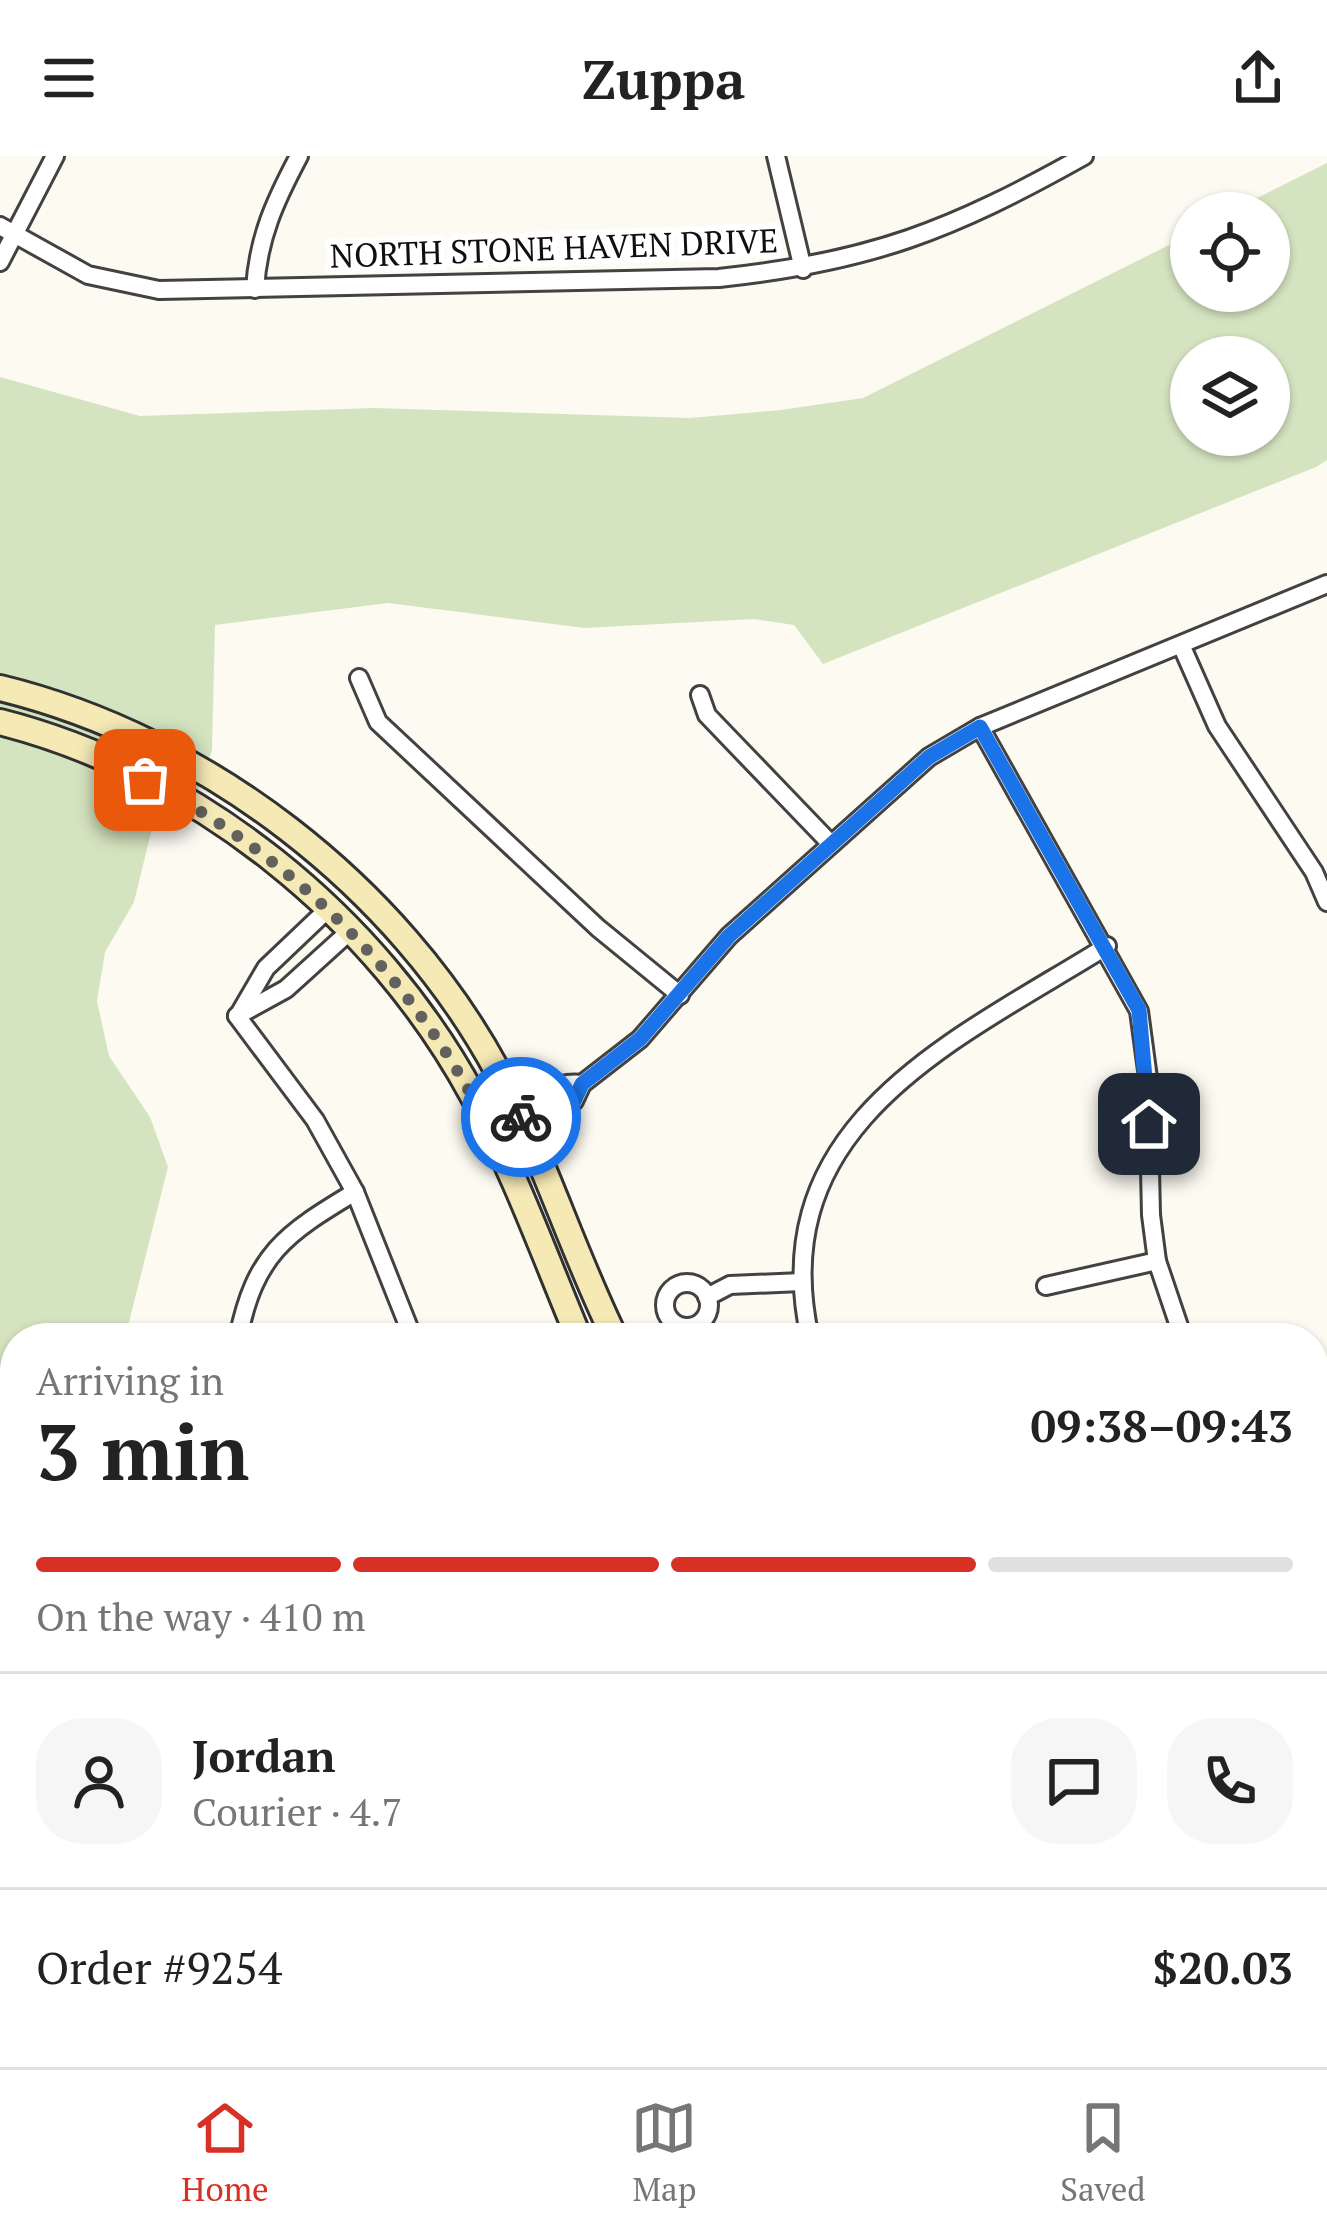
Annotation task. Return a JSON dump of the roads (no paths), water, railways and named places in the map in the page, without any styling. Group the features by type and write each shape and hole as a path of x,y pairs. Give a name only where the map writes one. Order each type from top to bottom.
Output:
{"street":[{"path":"0,262 8,230 56,156"},
{"path":"255,289 257,250 298,156"},
{"path":"776,156 803,269"},
{"path":"1039,156 1050,175"},
{"name":"NORTH STONE HAVEN DRIVE","path":"8,230 88,274 121,286 255,289 719,278 803,269 902,245 966,221 1084,156"},
{"path":"490,1131 520,1118 533,1098 566,1082 582,1084 640,1039 729,936 929,757 980,727 1327,584"},
{"path":"1182,647 1217,726 1314,872 1327,902"},
{"path":"359,678 378,722 598,928 680,995"},
{"path":"0,688 141,740 262,810 319,854 391,926 458,1008 520,1118 609,1323"},
{"path":"700,695 707,715 831,844"},
{"path":"0,722 105,759 203,810 350,931 431,1028 490,1131 573,1323"},
{"path":"980,727 1139,1010 1148,1078 1157,1261 1178,1323"},
{"path":"237,1016 266,968 328,909"},
{"path":"237,1016 286,989 350,931"},
{"path":"808,1323 802,1282 807,1226 826,1168 877,1097 1107,946"},
{"path":"237,1016 315,1120 355,1192 407,1323"},
{"path":"242,1323 249,1293 276,1243 355,1192"},
{"path":"1046,1286 1157,1261"},
{"path":"707,1297 730,1285 802,1282"}]}
